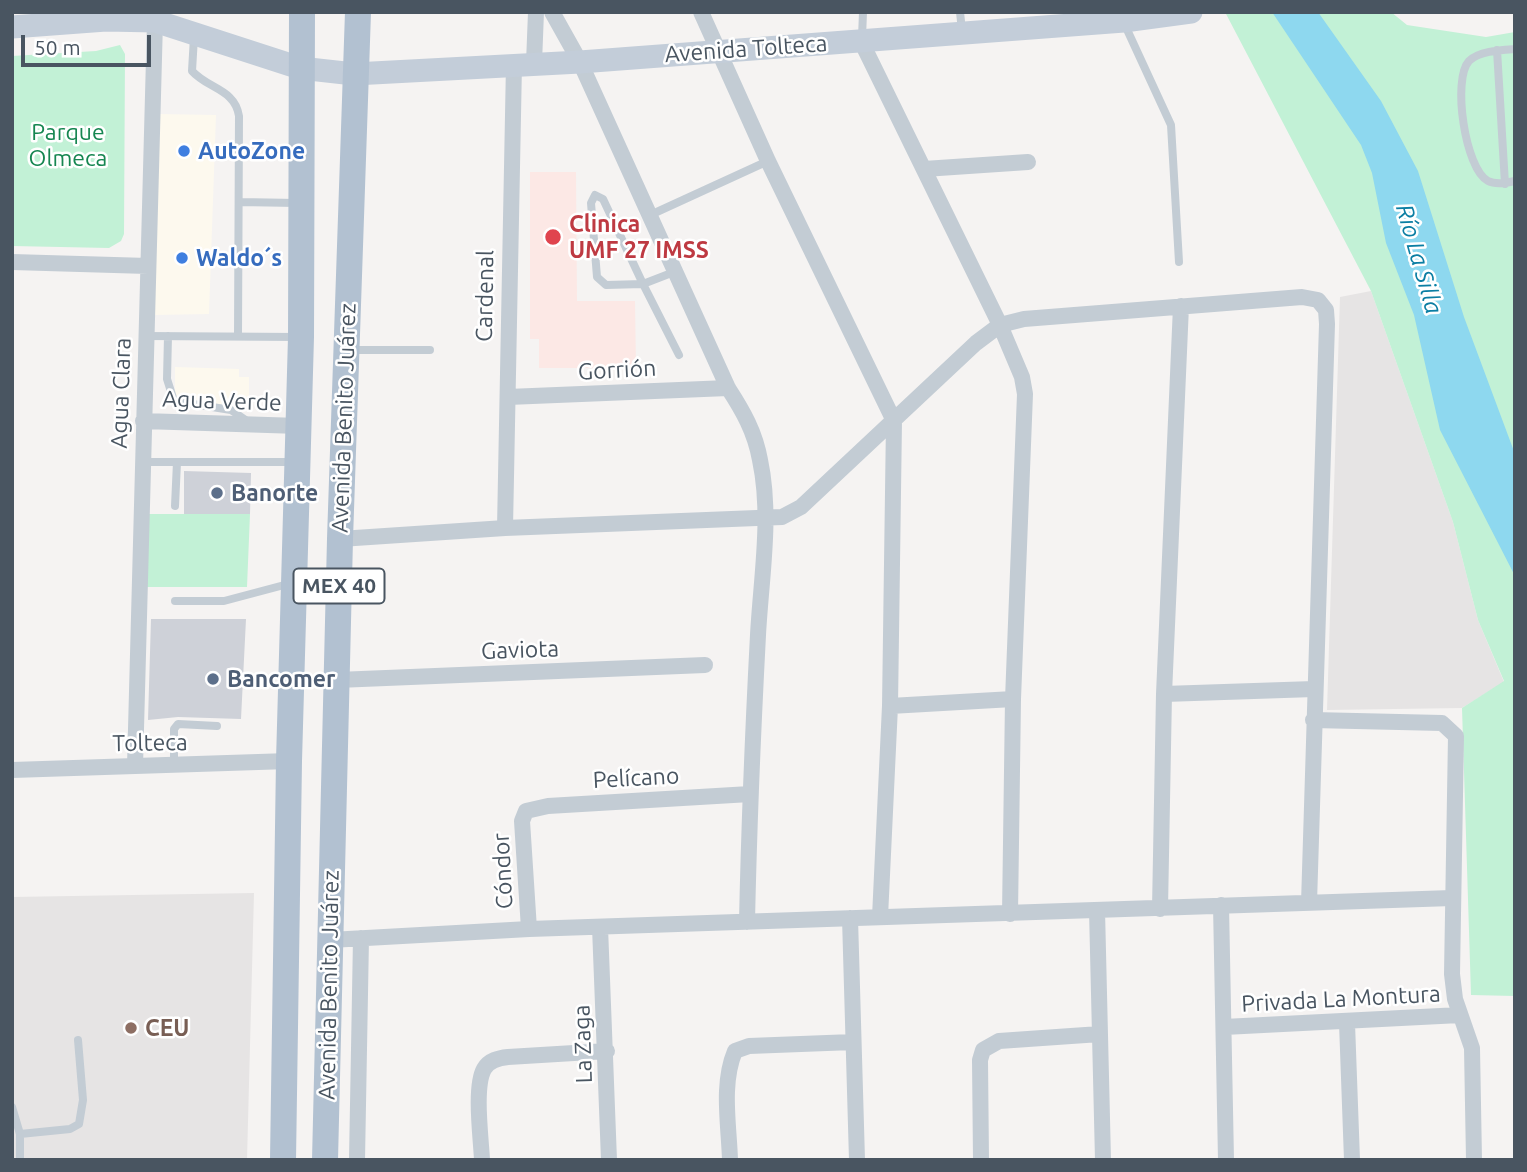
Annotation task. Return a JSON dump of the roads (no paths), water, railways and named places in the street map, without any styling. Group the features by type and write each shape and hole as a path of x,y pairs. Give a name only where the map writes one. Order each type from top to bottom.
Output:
{"main road":[{"name":"Avenida Benito Juárez","path":"283,1160 289,761 299,462 302,12"},
{"name":"Avenida Benito Juárez","path":"325,1160 340,539 358,12"}],"street":[{"name":"Cardenal","path":"505,528 508,267 524,63 536,12"},
{"path":"552,12 580,62 728,388 755,436 761,463 764,520 750,794 747,922"},
{"path":"701,12 768,161 894,421 890,706 880,917"},
{"name":"Avenida Tolteca","path":"12,27 106,20 155,21 300,68 354,74 580,62 861,41 961,23 1124,22 1191,12"},
{"name":"Agua Clara","path":"135,766 155,21"},
{"path":"861,41 1000,325 1026,394 1013,699 1010,914"},
{"path":"925,169 1028,162"},
{"path":"12,262 148,267"},
{"path":"340,539 505,528 764,520 782,517 801,507 976,343 1000,325 1024,319 1181,306 1302,298 1318,300 1326,310 1309,903"},
{"path":"1160,909 1164,694 1181,306"},
{"name":"Gorrión","path":"508,397 728,388"},
{"name":"Agua Verde","path":"143,421 299,426"},
{"name":"Gaviota","path":"337,680 705,665"},
{"path":"1164,694 1314,689"},
{"path":"890,706 1013,699"},
{"path":"1313,720 1434,723 1451,729 1457,744 1452,974 1460,1015 1472,1048 1474,1160"},
{"name":"Tolteca","path":"12,770 289,761"},
{"name":"Pelícano","path":"526,811 548,806 750,794"},
{"name":"Cóndor","path":"526,811 522,821 529,929"},
{"path":"330,940 529,929 1452,898"},
{"path":"1221,905 1226,1160"},
{"path":"1097,910 1103,1160"},
{"path":"850,918 857,1160"},
{"name":"La Zaga","path":"600,927 607,1051 609,1160"},
{"path":"357,1160 361,939"},
{"name":"Privada La Montura","path":"1224,1027 1348,1023 1460,1015"},
{"path":"1348,1023 1352,1160"},
{"path":"981,1160 980,1060 983,1050 999,1041 1100,1034"},
{"path":"730,1160 727,1083 729,1065 735,1051 748,1046 853,1042"},
{"path":"482,1160 481,1081 485,1067 494,1059 607,1051"}],"lane":[{"path":"861,41 863,12"},
{"path":"1124,22 1171,125 1179,262"},
{"path":"195,32 190,60 191,71 230,96 237,105 238,335"},
{"path":"1515,49 1497,50 1471,58 1462,70 1459,87 1470,151 1477,171 1488,181 1505,184 1515,181"},
{"path":"1497,50 1505,184"},
{"path":"648,216 768,161"},
{"path":"674,272 643,284 606,285 597,278 592,203 595,195 603,199 643,284 678,355"},
{"path":"239,202 299,203"},
{"path":"146,335 301,337"},
{"path":"167,336 167,379 174,401 231,410 252,424"},
{"path":"347,350 430,350"},
{"path":"175,506 177,462"},
{"path":"142,463 299,462"},
{"path":"175,601 224,601 295,583"},
{"path":"174,766 174,729 178,724 217,726"},
{"path":"20,1134 70,1129 79,1124 83,1100 78,1040"},
{"path":"12,1107 20,1134 20,1160"}],"water":[{"name":"Río La Silla","path":"1272,12 1318,12 1381,101 1418,171 1464,317 1515,454 1515,576 1440,430 1414,315 1386,243 1372,173 1361,145"}],"place":[{"name":"AutoZone","path":"184,151"},
{"name":"Clinica UMF 27 IMSS","path":"553,237"},
{"name":"Waldo´s","path":"182,258"},
{"name":"Banorte","path":"217,493"},
{"name":"Bancomer","path":"213,679"},
{"name":"CEU","path":"131,1028"}],"park label":[{"name":"Parque Olmeca","path":"68,145"}]}
